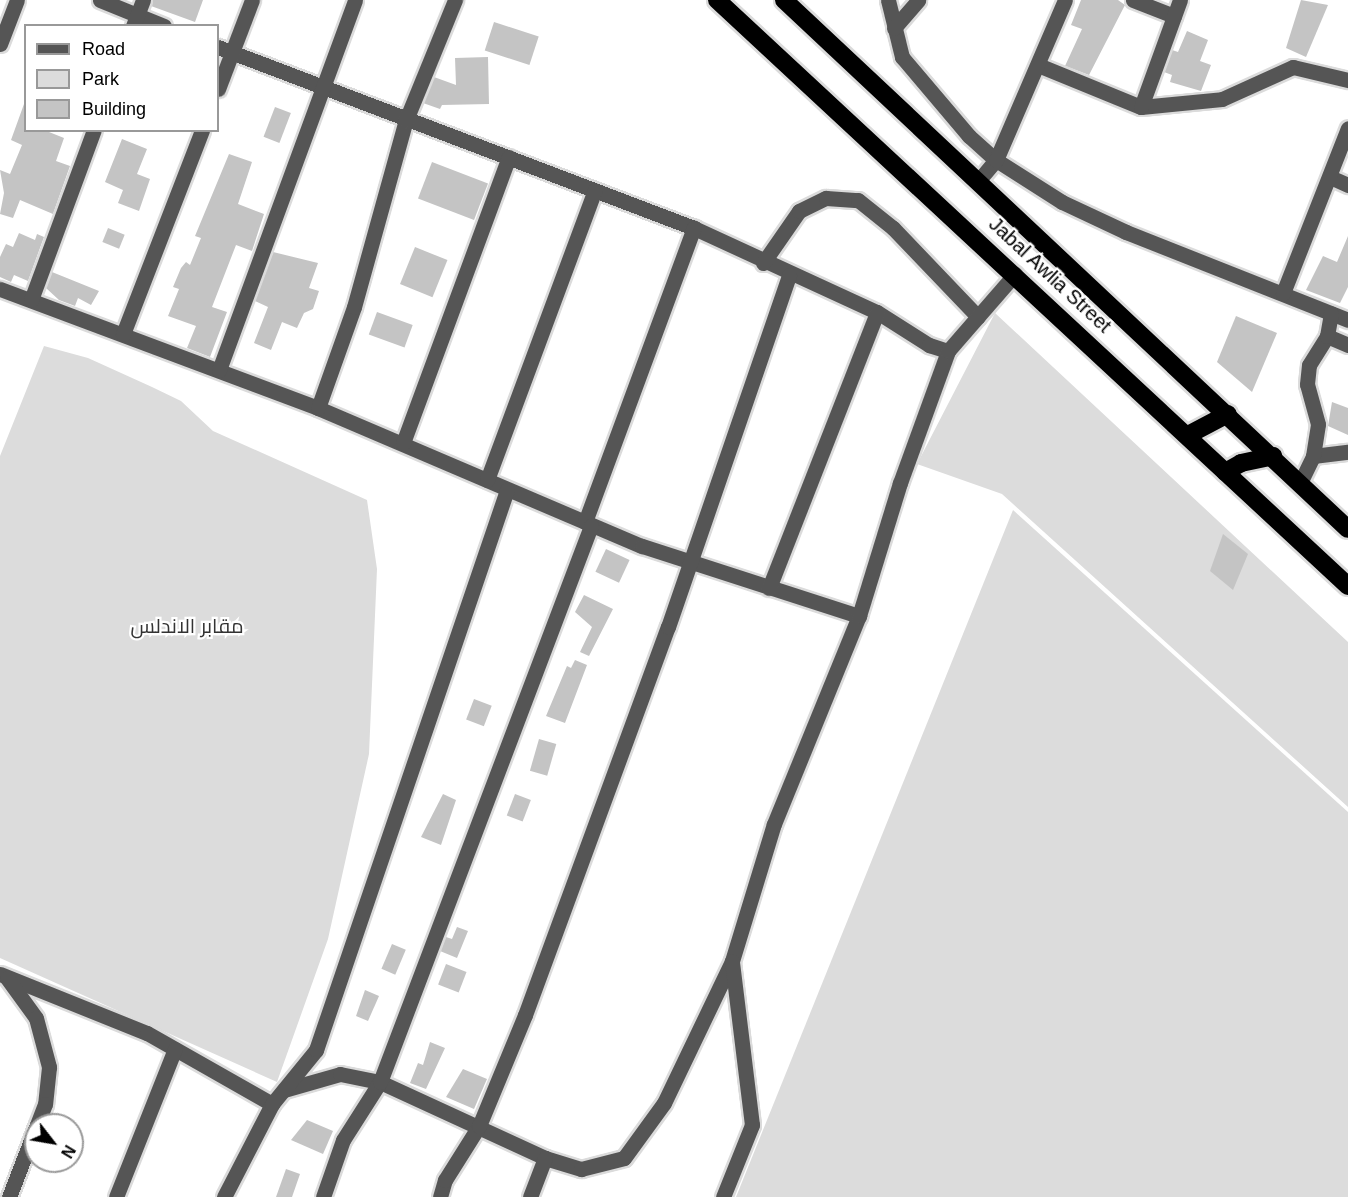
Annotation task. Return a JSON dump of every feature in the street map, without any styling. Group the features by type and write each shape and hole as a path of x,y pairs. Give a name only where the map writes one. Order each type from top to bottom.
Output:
{"highway":[{"name":"Jabal Awlia Street","path":"717,0 1015,274 1348,586"},
{"name":"Jabal Awlia Street","path":"784,0 979,180 1348,529"},
{"path":"1188,435 1228,414"},
{"path":"1225,472 1241,463 1273,456"}],"street":[{"path":"0,44 17,0"},
{"path":"100,0 135,20 154,24"},
{"path":"135,20 143,0"},
{"path":"219,83 225,50 252,0"},
{"path":"219,370 355,0"},
{"path":"318,408 354,307 406,120 455,0"},
{"path":"888,0 902,57 969,136 996,160 1062,202 1126,232 1348,320"},
{"path":"894,28 918,0"},
{"path":"979,180 996,160 1065,0"},
{"path":"1133,0 1174,16"},
{"path":"1141,107 1180,0"},
{"path":"225,50 321,89 509,157 694,228 789,275 877,312 929,345 948,351"},
{"path":"1038,65 1141,107 1222,99 1293,67 1348,80"},
{"path":"1283,293 1348,128"},
{"path":"31,300 93,132"},
{"path":"123,334 201,132"},
{"path":"403,443 509,157"},
{"path":"1330,177 1348,185"},
{"path":"487,480 595,190"},
{"path":"763,262 799,212 826,198 858,200 887,222 978,317"},
{"path":"323,1197 343,1140 380,1082 588,524 694,228"},
{"path":"284,1090 340,1074 380,1082 545,1158 581,1169 624,1158 664,1103 732,961 774,824 859,616 900,483 948,351 1015,274"},
{"path":"440,1197 445,1180 479,1126 525,1016 691,564 789,275"},
{"path":"0,289 318,408 588,524 691,564 859,616"},
{"path":"769,588 877,312"},
{"path":"1300,483 1313,456 1318,424 1307,384 1309,365 1327,336 1331,314"},
{"path":"1327,336 1348,345"},
{"path":"1313,456 1348,452"},
{"path":"224,1197 272,1104 316,1050 507,490"},
{"path":"723,1197 752,1125 732,961"},
{"path":"2,976 147,1033 272,1104"},
{"path":"2,976 36,1018 45,1049 49,1067 45,1104 41,1113"},
{"path":"116,1197 175,1049"},
{"path":"9,1197 24,1158"},
{"path":"530,1197 545,1158"}],"green space":[{"path":"995,313 1348,642 1348,807 1002,494 917,464"},
{"name":"مقابر الاندلس","path":"44,346 88,358 152,387 181,401 213,431 367,500 377,569 369,754 328,939 277,1082 0,958 0,456"},
{"path":"1013,510 1348,812 1348,1197 736,1197"}],"building":[{"path":"153,0 203,0 195,22 151,6"},
{"path":"1081,0 1118,0 1125,5 1089,75 1065,66 1082,29 1071,25"},
{"path":"1301,0 1328,5 1306,57 1286,48"},
{"path":"494,22 539,37 529,65 485,51"},
{"path":"1187,31 1208,40 1200,61 1211,65 1201,91 1170,82 1172,75 1164,72 1172,50 1178,52"},
{"path":"488,57 489,104 442,105 440,109 423,103 434,77 456,85 455,58"},
{"path":"24,104 24,132 49,132 64,138 56,161 70,166 53,214 20,200 13,218 0,214 4,193 0,170 10,174 22,145 11,140"},
{"path":"275,107 291,113 279,143 264,137"},
{"path":"122,139 147,149 137,174 150,179 139,211 118,203 123,190 105,182"},
{"path":"229,154 252,162 238,204 264,214 252,251 236,245 212,307 227,312 210,357 187,348 196,326 168,316 179,289 173,287 181,268 186,262 190,265 201,238 195,236"},
{"path":"432,162 488,184 474,220 418,198"},
{"path":"108,228 125,235 119,249 102,242"},
{"path":"19,233 35,240 37,234 44,237 28,281 14,275 11,282 0,277 0,257 6,244 13,247"},
{"path":"1348,236 1348,287 1340,303 1306,290 1323,256 1337,262"},
{"path":"415,247 447,260 432,297 400,284"},
{"path":"273,252 318,263 309,288 319,291 313,309 304,313 297,328 282,322 271,350 254,343 268,307 255,301"},
{"path":"52,272 99,291 91,305 78,298 75,306 59,300 46,288"},
{"path":"377,312 413,325 404,348 369,335"},
{"path":"1236,316 1277,333 1252,392 1217,362"},
{"path":"1332,402 1348,408 1348,435 1328,426"},
{"path":"1223,534 1248,554 1233,590 1210,571"},
{"path":"606,549 630,560 619,583 595,572"},
{"path":"584,595 613,609 589,656 580,652 592,627 575,612"},
{"path":"575,660 587,665 565,723 546,716 567,666 571,668"},
{"path":"474,699 492,706 484,726 466,720"},
{"path":"539,739 556,744 547,776 530,771"},
{"path":"443,794 456,800 441,845 421,837"},
{"path":"515,794 531,800 523,822 507,815"},
{"path":"457,927 468,931 457,958 440,951 446,937 452,939"},
{"path":"392,944 406,950 395,975 381,969"},
{"path":"446,964 467,972 459,992 438,985"},
{"path":"365,990 379,996 368,1021 356,1016"},
{"path":"430,1042 445,1048 426,1089 410,1083 418,1063 423,1065"},
{"path":"463,1069 487,1079 474,1109 446,1097"},
{"path":"307,1120 333,1131 323,1154 291,1140"},
{"path":"286,1169 300,1174 292,1197 276,1197"}]}
